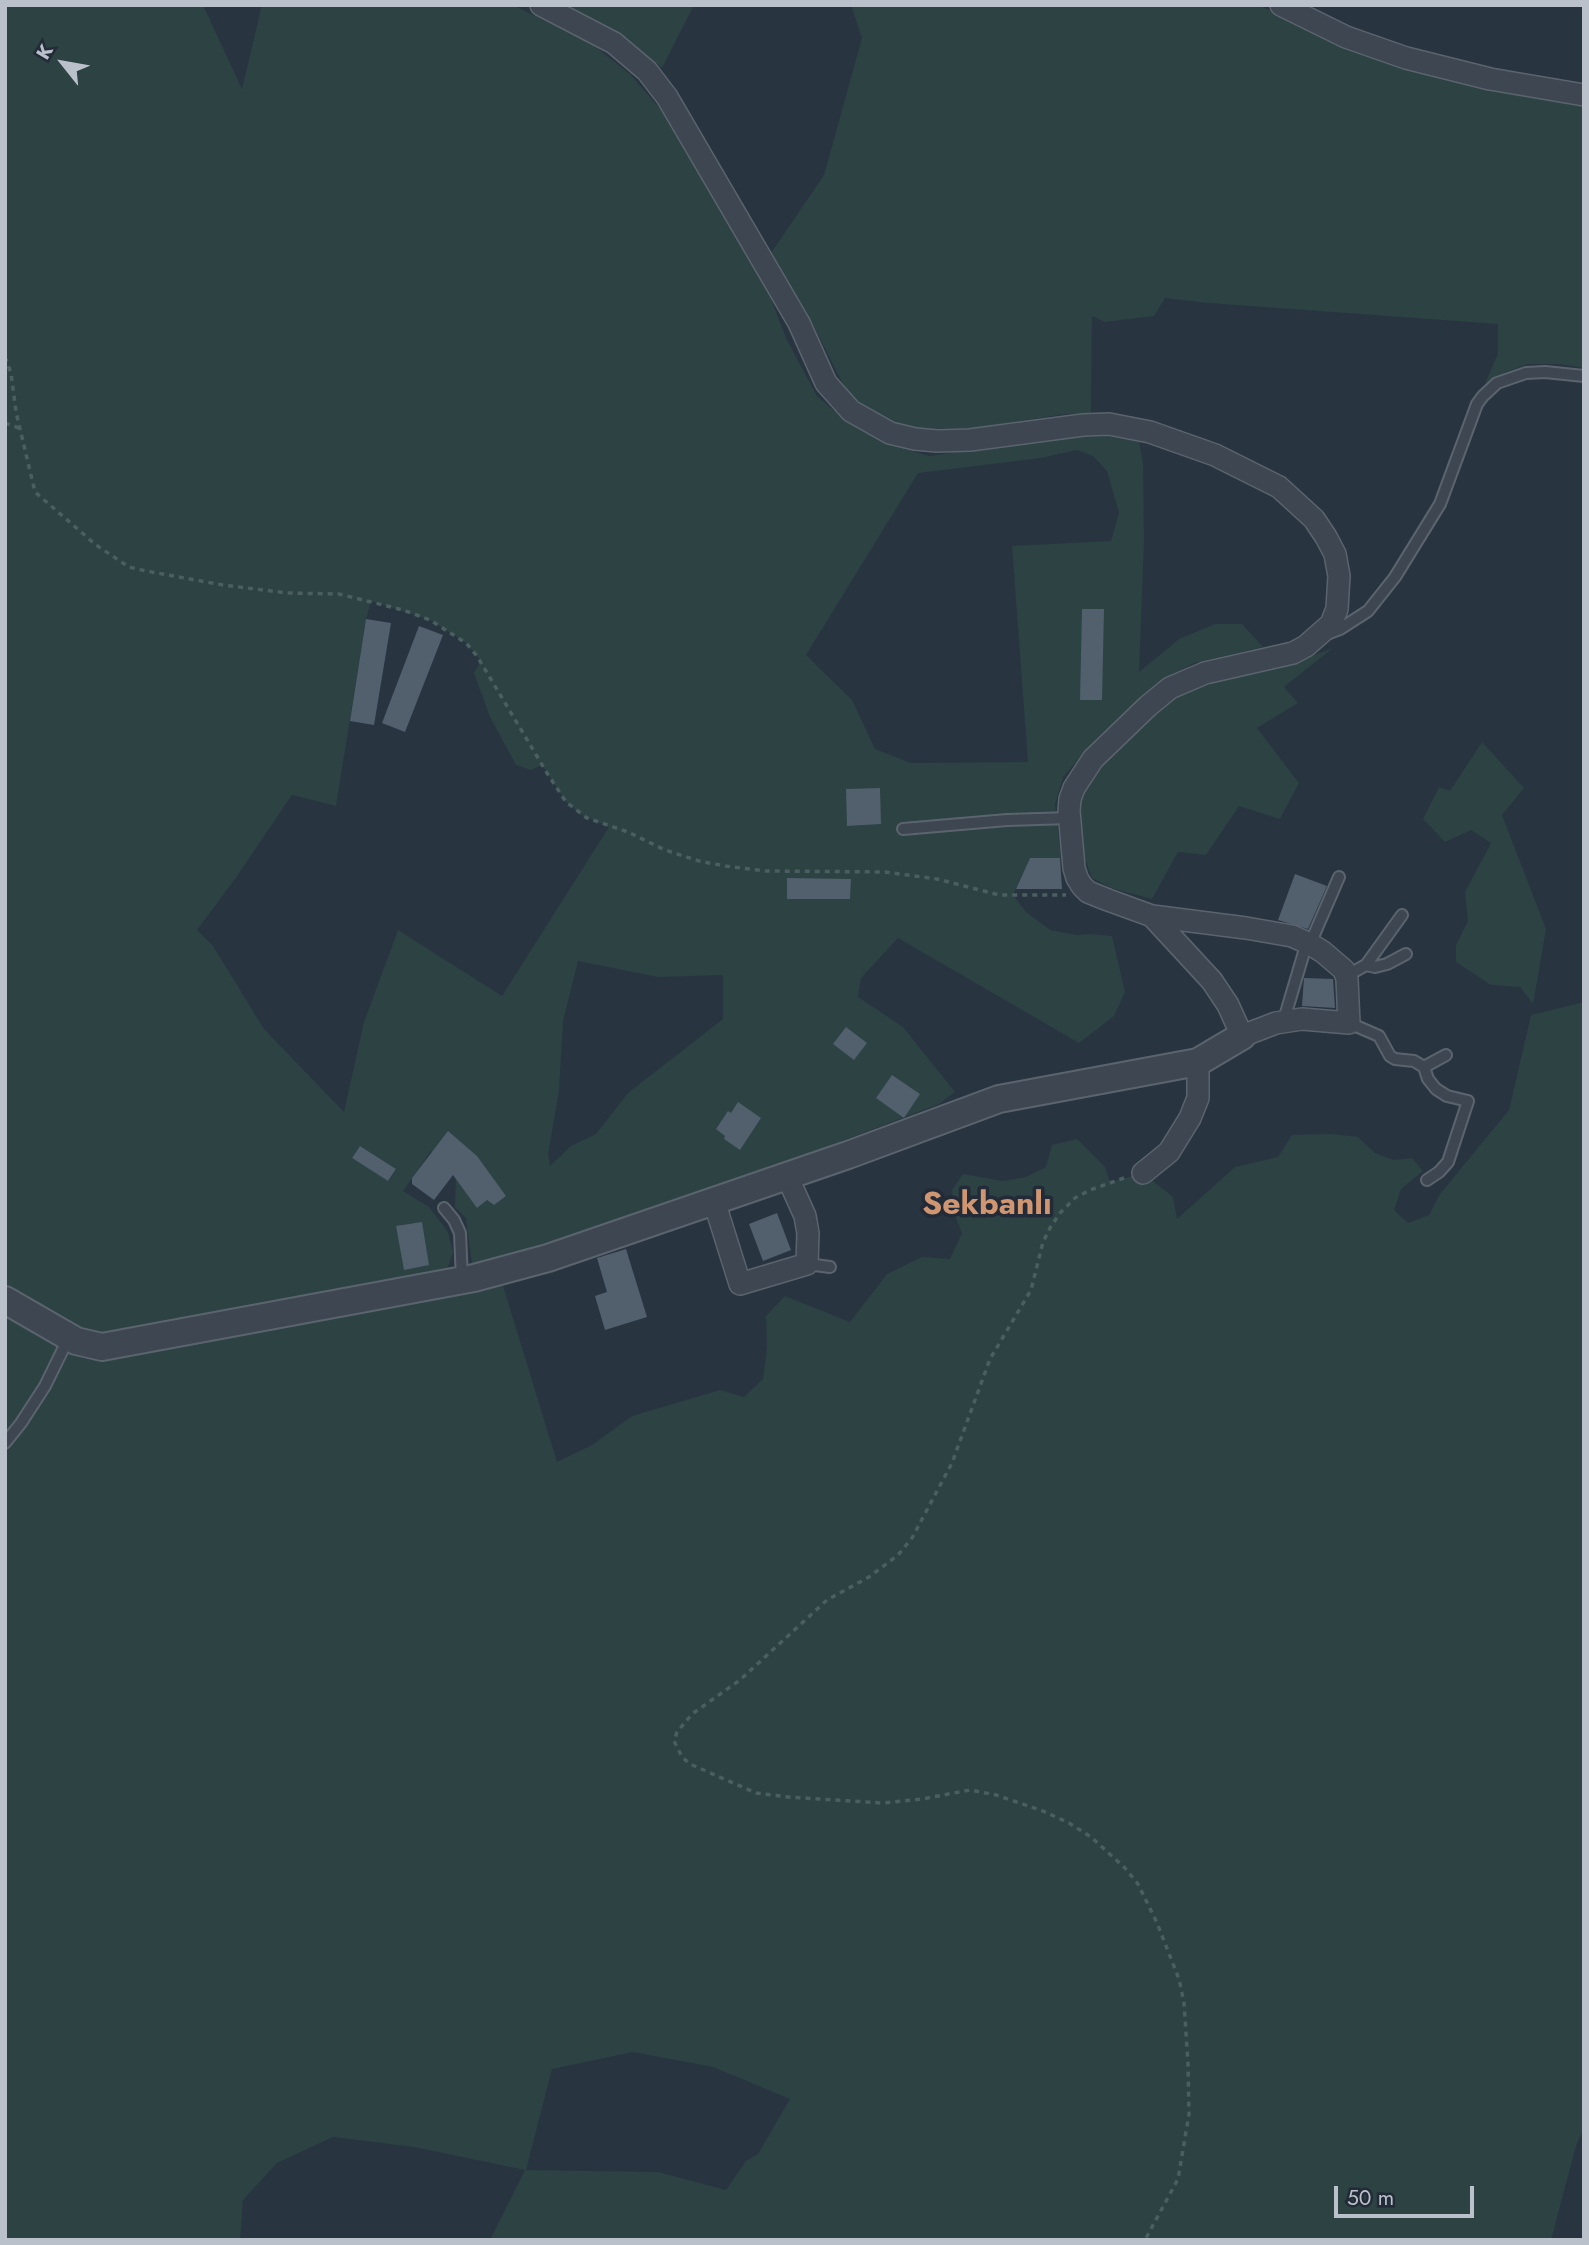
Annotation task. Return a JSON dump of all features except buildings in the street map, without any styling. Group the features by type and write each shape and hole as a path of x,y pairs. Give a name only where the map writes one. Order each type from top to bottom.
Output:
{"street":[{"path":"5,1300 69,1337 91,1346 114,1346 462,1280 548,1258 787,1176 999,1099 1198,1062 1257,1029 1283,1023 1302,1020 1349,1023 1346,976 1336,962 1309,943 1292,936 1246,928 1152,916 1088,892 1077,878 1074,868 1070,818 1070,799 1074,788 1093,759 1147,706 1170,688 1205,673 1293,653 1318,637 1331,624 1337,609 1339,576 1335,554 1314,519 1297,501 1258,474 1150,432 1110,424 1083,425 970,440 937,441 890,433 851,411 826,383 799,323 667,97 647,71 614,43 541,5"},
{"path":"1281,5 1346,37 1406,58 1490,79 1584,95"},
{"path":"1152,916 1212,981 1228,1005 1242,1036"},
{"path":"1143,1173 1169,1152 1190,1118 1198,1098 1198,1062"},
{"path":"714,1201 740,1283 807,1265 808,1233 805,1216 787,1176"}],"lane":[{"path":"1318,637 1340,629 1368,611 1395,577 1440,504 1477,404 1483,396 1497,383 1526,373 1584,376"},
{"path":"903,829 1007,820 1070,818"},
{"path":"1283,1023 1309,943 1339,877"},
{"path":"1346,976 1366,965 1402,915"},
{"path":"1366,965 1387,964 1406,954"},
{"path":"1349,1023 1379,1036 1390,1056 1395,1059 1415,1061 1424,1067 1428,1079 1436,1089 1447,1096 1468,1101 1448,1162 1427,1180"},
{"path":"1424,1067 1446,1055"},
{"path":"444,1208 460,1233 462,1280"},
{"path":"807,1265 830,1268"},
{"path":"5,1443 22,1423 45,1386 69,1337"}],"path":[{"path":"5,357 11,373 16,412 35,492 96,544 129,567 223,585 287,593 339,594 403,610 430,620 466,643 488,671 566,802 580,814 596,822 628,832 665,850 725,866 765,870 885,872 937,879 999,895 1055,896 1088,892"},
{"path":"5,424 22,429"},
{"path":"1143,1173 1110,1182 1075,1198 1050,1227 1042,1242 1031,1290 990,1359 953,1463 912,1538 898,1555 869,1577 827,1600 740,1680 692,1714 677,1732 674,1741 676,1748 690,1763 756,1793 881,1802 922,1799 970,1790 996,1795 1043,1811 1069,1824 1091,1837 1124,1867 1138,1884 1179,1979 1184,2003 1188,2063 1189,2114 1178,2179 1145,2240"}],"green space":[{"path":"5,5 203,5 242,89 262,5 513,5 593,45 630,74 661,110 769,294 787,340 817,396 846,421 884,443 929,456 1063,437 1107,436 1139,442 1143,464 1144,540 1139,672 1179,639 1215,624 1242,624 1263,647 1194,663 1168,677 1100,735 1063,777 1055,804 1061,858 1030,858 1013,895 1026,912 1050,930 1076,935 1112,936 1125,992 1114,1016 1079,1043 898,938 861,978 858,997 903,1027 955,1092 939,1104 723,1186 550,1245 472,1265 466,1218 455,1207 456,1172 431,1151 403,1191 429,1207 448,1232 453,1252 446,1273 118,1333 94,1334 73,1327 5,1287","holes":["1077,450 1093,456 1107,471 1119,513 1111,541 1012,546 1028,762 911,763 875,749 852,700 806,655 918,473 1041,458","371,601 430,620 466,643 481,661 474,673 490,717 516,765 531,770 542,765 566,802 580,814 609,827 502,996 398,930 364,1022 344,1112 264,1029 213,946 197,930 292,795 336,806","578,961 658,977 723,975 723,1019 628,1093 596,1134 571,1146 550,1166 548,1154 559,1091 563,1021","360,1146 396,1169 389,1181 352,1158"]},
{"path":"563,5 694,5 662,68 615,32"},
{"path":"851,5 1259,5 1312,32 1584,104 1584,368 1560,364 1528,364 1485,383 1498,354 1498,324 1165,298 1154,316 1105,322 1092,316 1091,413 1065,414 975,428 917,429 884,420 857,405 846,390 806,311 771,253 824,175 862,38"},
{"path":"1333,648 1284,687 1298,703 1257,728 1299,783 1280,819 1239,806 1206,855 1178,852 1152,899 1114,889 1092,878 1080,845 1076,807 1092,773 1166,701 1188,687 1277,669"},
{"path":"1482,742 1524,788 1502,815 1546,929 1533,1004 1520,987 1491,985 1456,962 1456,945 1468,921 1465,892 1491,843 1471,830 1445,842 1423,819 1439,787 1450,791"},
{"path":"1584,1002 1584,2127 1576,2146 1551,2240 490,2240 525,2170 414,2147 333,2137 277,2163 243,2200 240,2240 5,2240 5,1313 63,1351 85,1359 107,1360 249,1325 501,1279 557,1462 592,1445 632,1416 720,1390 744,1397 763,1379 767,1348 766,1316 785,1296 850,1322 887,1274 922,1257 950,1259 962,1233 954,1213 952,1190 963,1174 1003,1181 1026,1177 1046,1167 1052,1145 1077,1139 1105,1167 1110,1182 1143,1173 1173,1197 1177,1219 1235,1167 1278,1157 1292,1135 1332,1134 1358,1137 1375,1153 1393,1160 1412,1158 1423,1171 1401,1189 1394,1210 1408,1223 1429,1215 1440,1194 1509,1110 1531,1015","holes":["633,2052 713,2067 790,2099 758,2154 746,2161 726,2190 658,2172 526,2170 552,2069"]}],"district":[{"name":"Sekbanlı","path":"987,1206"}]}
